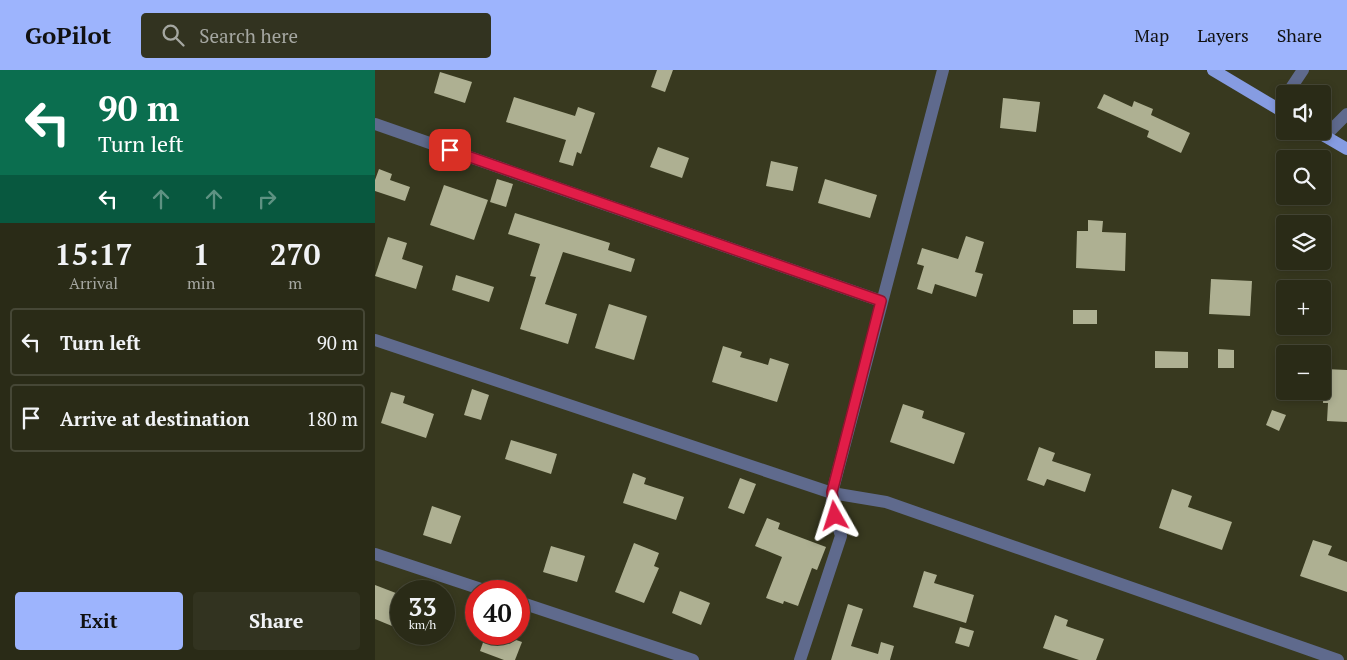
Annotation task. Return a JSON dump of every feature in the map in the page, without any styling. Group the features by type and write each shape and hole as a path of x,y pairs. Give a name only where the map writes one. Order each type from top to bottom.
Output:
{"main road":[{"path":"1213,70 1276,108"},
{"path":"1331,140 1347,149"}],"street":[{"path":"801,660 841,536 831,505 832,492 943,70"},
{"path":"1293,85 1303,70"},
{"path":"1331,126 1347,114"},
{"path":"375,124 881,301"},
{"path":"375,340 832,492 886,502 1338,660"},
{"path":"375,554 465,584"},
{"path":"530,606 693,660"}],"building":[{"path":"657,70 673,70 665,92 651,87"},
{"path":"440,72 472,82 465,103 434,93"},
{"path":"1104,94 1132,107 1134,101 1153,109 1151,115 1190,133 1181,153 1147,137 1149,131 1097,108"},
{"path":"514,97 575,116 578,107 595,113 581,154 577,152 573,166 559,162 566,140 506,122"},
{"path":"1003,98 1040,102 1036,132 1000,128"},
{"path":"658,147 689,158 682,178 650,167"},
{"path":"771,161 798,167 793,191 766,186"},
{"path":"379,169 392,174 390,180 410,187 405,201 375,191 375,180"},
{"path":"497,179 513,184 506,207 490,202"},
{"path":"825,179 877,195 870,218 818,203"},
{"path":"444,185 488,200 474,240 430,225"},
{"path":"515,213 610,243 608,250 635,259 631,272 563,252 545,304 577,314 568,344 520,329 536,277 530,276 540,244 508,234"},
{"path":"1088,220 1103,221 1102,232 1126,233 1125,271 1076,268 1077,231 1088,231"},
{"path":"966,236 984,242 975,272 983,274 976,297 935,284 932,294 917,289 924,266 917,264 922,248 958,259"},
{"path":"388,237 407,243 402,259 423,266 416,289 375,276"},
{"path":"456,275 494,287 489,302 452,290"},
{"path":"1211,279 1252,281 1250,316 1209,314"},
{"path":"609,304 647,316 634,360 595,348"},
{"path":"1073,310 1097,310 1097,324 1073,324"},
{"path":"723,346 742,352 740,357 768,365 770,358 789,364 777,402 712,382"},
{"path":"1218,349 1234,350 1234,368 1218,368"},
{"path":"1155,351 1188,352 1188,368 1155,368"},
{"path":"1331,369 1347,370 1347,422 1327,421 1328,403 1323,403 1323,400 1331,400"},
{"path":"472,389 489,395 481,420 464,415"},
{"path":"391,392 405,396 403,403 434,414 426,438 381,423"},
{"path":"903,404 924,411 922,418 965,433 954,464 890,442"},
{"path":"1272,410 1286,415 1279,431 1266,425"},
{"path":"511,440 557,454 551,474 505,459"},
{"path":"1039,447 1055,453 1052,461 1091,474 1085,492 1047,479 1044,486 1027,480"},
{"path":"633,473 646,478 644,484 684,497 676,520 623,503"},
{"path":"740,478 756,484 744,514 728,508"},
{"path":"1172,489 1192,496 1188,507 1232,522 1222,550 1159,528"},
{"path":"432,506 461,516 451,544 423,535"},
{"path":"767,518 780,523 778,529 826,547 817,570 812,568 798,606 784,601 783,604 766,598 782,557 755,546"},
{"path":"1313,540 1332,546 1328,555 1347,562 1347,592 1300,576"},
{"path":"634,543 659,553 654,566 659,568 644,603 615,592"},
{"path":"551,546 585,556 577,582 543,572"},
{"path":"924,571 937,575 934,583 974,595 966,623 913,607"},
{"path":"375,585 390,591 390,625 375,619"},
{"path":"680,591 710,603 701,625 672,613"},
{"path":"848,604 863,609 851,646 878,654 881,642 894,646 890,660 831,660"},
{"path":"1055,615 1068,620 1066,626 1104,639 1096,660 1079,660 1043,648"},
{"path":"960,627 974,631 969,647 955,643"},
{"path":"482,645 521,645 515,660 504,660 480,651"}],"route":[{"path":"450,150 881,301 832,492 831,505 835,516"}]}
